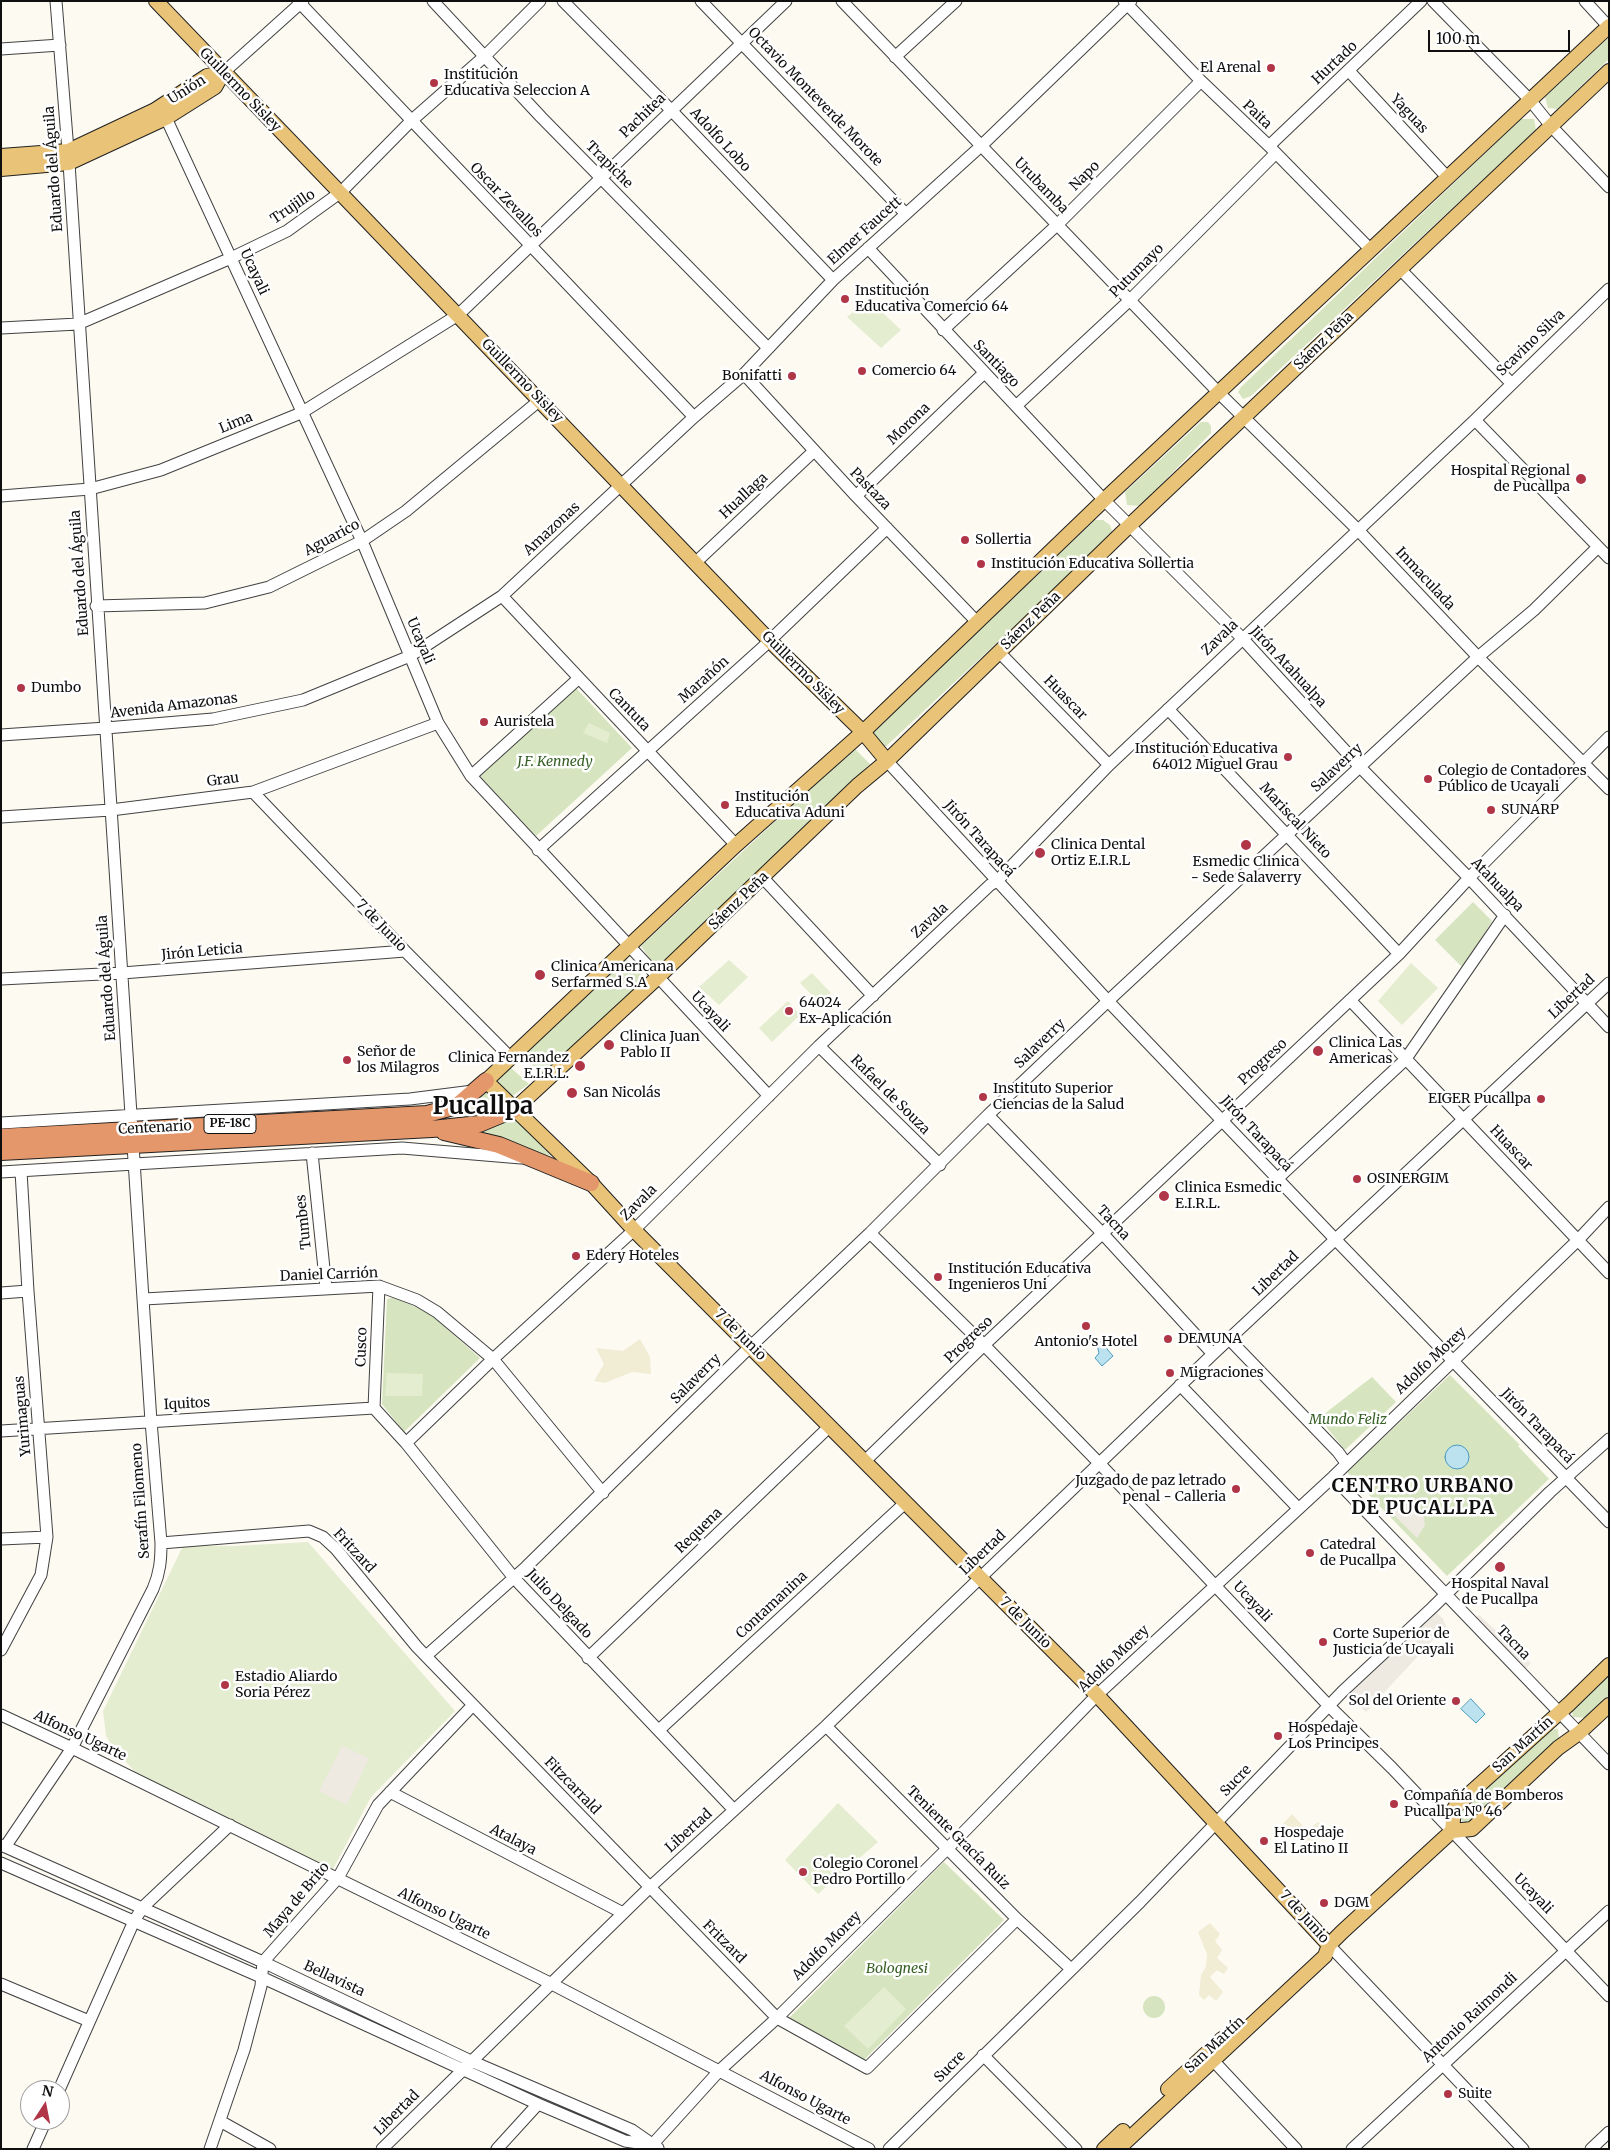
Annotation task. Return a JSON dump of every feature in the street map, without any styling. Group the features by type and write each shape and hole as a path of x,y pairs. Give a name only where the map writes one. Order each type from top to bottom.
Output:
{"highway":[{"name":"Centenario","path":"1,1137 427,1114 457,1106 480,1086"},
{"name":"Sáenz Peña","path":"432,1129 479,1124 515,1109"},
{"name":"Centenario","path":"1,1152 132,1129 432,1129"},
{"path":"432,1129 499,1145 591,1183"}],"main road":[{"name":"Guillermo Sisley","path":"156,1 770,641 863,732 887,761"},
{"path":"480,1086 736,845 863,732 1218,392 1609,26"},
{"name":"Sáenz Peña","path":"515,1109 764,878 1130,525 1609,71"},
{"name":"Unión","path":"1,169 68,157 166,118 215,87 223,73"},
{"name":"Unión","path":"1,156 68,157 155,110 207,76 223,73"},
{"name":"7 de Junio","path":"480,1086 515,1109 591,1183 634,1230 1097,1695 1217,1822 1329,1945"},
{"name":"San Martín","path":"1452,1831 1454,1809 1456,1806 1609,1665"},
{"name":"San Martín","path":"1104,2149 1325,1956 1329,1945 1452,1831 1472,1829 1558,1748 1579,1733 1609,1705"},
{"name":"San Martín","path":"1118,2149 1210,2056"}],"street":[{"name":"Eduardo del Águila","path":"56,1 132,1129"},
{"name":"Trapiche","path":"433,1 601,178 768,348"},
{"name":"Trujillo","path":"1,328 78,324 231,258 287,231 341,192 411,122 485,56 540,1"},
{"name":"Adolfo Lobo","path":"563,1 671,110 832,280"},
{"name":"Octavio Monteverde Morote","path":"701,1 906,214"},
{"name":"Pachitea","path":"458,315 786,1"},
{"name":"Urubamba","path":"842,1 1218,392"},
{"path":"895,57 956,1"},
{"name":"Hurtado","path":"1272,150 1349,71 1422,1"},
{"path":"1433,1 1530,100 1551,126 1609,187"},
{"path":"1585,1 1609,26"},
{"path":"223,73 300,2"},
{"name":"Oscar Zevallos","path":"300,2 411,122 694,417"},
{"name":"Paita","path":"1127,2 1201,81 1370,250"},
{"name":"Elmer Faucett","path":"622,486 694,417 744,374 832,280 981,146 1127,2"},
{"path":"1,49 60,45"},
{"name":"Yaguas","path":"1349,71 1447,177"},
{"name":"Napo","path":"943,330 1057,225 1201,81"},
{"name":"Ucayali","path":"166,118 301,413 362,541 438,723 471,776 538,850 630,946 657,978 769,1096"},
{"name":"Putumayo","path":"1016,406 1130,300 1272,150"},
{"name":"Santiago","path":"868,248 943,330 1130,525"},
{"path":"1400,269 1511,382"},
{"name":"Scavino Silva","path":"1475,420 1511,382 1609,289"},
{"name":"Lima","path":"1,496 90,489 161,470 301,413 458,315"},
{"name":"Morona","path":"856,496 984,373"},
{"name":"Pastaza","path":"744,374 856,496 976,622"},
{"name":"Inmaculada","path":"1218,392 1358,530 1478,657 1609,789"},
{"name":"Aguarico","path":"96,606 205,602 269,587 362,541 406,511 540,400"},
{"path":"1475,420 1609,558"},
{"name":"Zavala","path":"406,1444 493,1359 634,1230 820,1046 990,885 997,881 1109,765 1475,420"},
{"name":"Huallaga","path":"695,563 814,451"},
{"name":"Amazonas","path":"502,596 622,486"},
{"name":"Jirón Atahualpa","path":"1130,525 1242,638 1360,767"},
{"name":"Marañón","path":"538,850 770,641 886,528"},
{"name":"Salaverry","path":"426,1656 514,1578 603,1493 751,1346 870,1233 988,1115 1108,1001 1478,657 1534,610 1598,547"},
{"name":"Avenida Amazonas","path":"1,735 213,719 303,700 410,656 502,596"},
{"name":"Cantuta","path":"502,596 736,845"},
{"name":"Huascar","path":"999,652 1109,765"},
{"path":"471,776 578,679"},
{"name":"Mariscal Nieto","path":"1168,709 1288,834 1399,954"},
{"name":"Grau","path":"1,817 111,810 253,792 438,723"},
{"name":"Progreso","path":"865,1462 984,1345 1399,954 1469,878 1609,737"},
{"name":"Jirón Tarapacá","path":"887,761 1108,1001 1334,1239 1609,1522"},
{"name":"Atahualpa","path":"1360,767 1505,915 1609,1027"},
{"name":"7 de Junio","path":"253,792 405,951 511,1058"},
{"path":"764,878 873,996"},
{"path":"1277,1179 1405,1060 1505,915"},
{"name":"Jirón Leticia","path":"1,979 122,973 405,951"},
{"name":"Libertad","path":"382,2149 649,1888 826,1726 1180,1385 1609,983"},
{"name":"Huascar","path":"1350,1000 1609,1273"},
{"name":"Rafael de Souza","path":"820,1046 940,1164"},
{"path":"1,1123 132,1129 410,1099 480,1086"},
{"name":"Tacna","path":"988,1115 1104,1234 1213,1354"},
{"name":"Serafín Filomeno","path":"3,1846 72,1748 159,1574 161,1543 132,1129"},
{"path":"1,1172 402,1148 534,1159"},
{"name":"Tumbes","path":"312,1154 326,1288"},
{"name":"Yurimaguas","path":"1,1650 41,1575 48,1537 28,1291 22,1170"},
{"name":"Adolfo Morey","path":"656,2147 720,2070 777,2018 948,1848 1097,1695 1333,1477 1578,1240 1609,1207"},
{"name":"Ucayali","path":"870,1233 984,1345 1609,1996"},
{"name":"Daniel Carrión","path":"144,1299 379,1286 417,1300 437,1312 493,1359 603,1493"},
{"name":"Cusco","path":"374,1408 379,1286"},
{"path":"1,1293 28,1291"},
{"path":"1229,1339 1338,1452 1346,1463"},
{"path":"1180,1385 1298,1508"},
{"name":"Iquitos","path":"1,1431 374,1408"},
{"name":"Julio Delgado","path":"374,1408 406,1444 514,1578 734,1810"},
{"name":"Requena","path":"588,1658 830,1426"},
{"name":"Sucre","path":"889,2149 1140,1902 1343,1691 1609,1438"},
{"name":"Tacna","path":"1333,1477 1609,1764"},
{"name":"Contamanina","path":"659,1730 905,1503"},
{"name":"Fritzard","path":"161,1543 310,1531 323,1537 426,1656 473,1704"},
{"path":"1,1539 48,1537"},
{"name":"Maya de Brito","path":"263,1962 338,1878 378,1805 473,1704"},
{"name":"Fitzcarrald","path":"473,1704 649,1888"},
{"name":"Alfonso Ugarte","path":"1,1716 72,1748 550,1983 869,2149"},
{"name":"Teniente Gracía Ruiz","path":"826,1726 1017,1919 1071,1969"},
{"name":"Atalaya","path":"390,1792 623,1914"},
{"path":"63,2080 134,1921 143,1907 230,1825"},
{"name":"Bellavista","path":"3,1846 143,1907 231,1950 263,1962 621,2145 656,2147"},
{"name":"Bellavista","path":"1,1862 261,1977 467,2065 632,2130 656,2147"},
{"name":"Fritzard","path":"649,1888 777,2018 866,2068 1017,1919"},
{"name":"Antonio Raimondi","path":"1352,2149 1519,1992 1567,1951 1609,1911"},
{"name":"7 de Junio","path":"1329,1945 1523,2149"},
{"path":"210,2149 244,2050 261,1986 263,1962"},
{"path":"1,1984 89,2021"},
{"path":"983,2055 1076,2149"},
{"path":"1210,2056 1296,2149"},
{"path":"497,2149 538,2104"},
{"path":"220,2121 270,2149"},
{"path":"33,2149 42,2130"},
{"path":"621,2145 632,2130"},
{"path":"1591,2149 1609,2132"}],"shaded area":[{"path":"640,1339 650,1357 651,1374 632,1372 605,1383 594,1381 604,1364 596,1348 623,1351"},
{"path":"1398,1497 1408,1501 1424,1517 1425,1525 1417,1538 1385,1506 1389,1500"},
{"path":"1432,1608 1443,1619 1446,1626 1366,1712 1343,1691"},
{"path":"1479,1615 1531,1663 1522,1674 1472,1622"},
{"path":"342,1746 369,1758 347,1805 319,1791"},
{"path":"1292,1814 1307,1830 1318,1822 1325,1828 1308,1849 1283,1824"},
{"path":"1210,1923 1220,1934 1215,1941 1222,1950 1217,1958 1228,1968 1224,1974 1217,1970 1210,1977 1223,1992 1216,2001 1209,1995 1204,2000 1199,1995 1201,1975 1206,1967 1207,1954 1198,1932"}],"green space":[{"path":"1609,37 1609,59 1557,109 1548,108 1545,97"},
{"path":"1521,119 1534,119 1536,130 1251,396 1243,399 1238,392 1241,387"},
{"path":"868,299 901,330 881,348 847,317"},
{"path":"1201,422 1208,422 1211,426 1211,433 1140,506 1127,505 1125,492"},
{"path":"1095,520 1103,520 1110,525 1113,534 881,751 868,737"},
{"name":"J.F. Kennedy","path":"575,687 632,748 536,836 479,775"},
{"path":"589,723 610,733 607,743 583,733"},
{"path":"854,748 870,764 657,970 641,946"},
{"path":"1473,902 1492,921 1463,968 1435,940"},
{"path":"626,959 646,979 543,1075 523,1056"},
{"path":"729,960 748,977 719,1005 699,987"},
{"path":"1411,963 1438,988 1402,1025 1378,1001"},
{"path":"812,973 831,993 819,1002 800,983"},
{"path":"788,1001 800,1015 772,1042 759,1028"},
{"path":"510,1067 529,1084 511,1097 495,1081"},
{"path":"486,1089 507,1108 461,1121"},
{"path":"512,1115 551,1156 475,1133"},
{"path":"395,1297 430,1314 480,1358 404,1432 382,1404 387,1299"},
{"path":"387,1373 423,1374 422,1396 385,1396"},
{"path":"1450,1375 1520,1445 1518,1446 1549,1479 1447,1576 1347,1472"},
{"name":"Mundo Feliz","path":"1372,1377 1396,1402 1345,1450 1319,1418"},
{"name":"Estadio Aliardo Soria Pérez","path":"308,1542 455,1711 371,1797 333,1869 164,1788 135,1772 112,1746 106,1736 103,1711 183,1546 233,1546"},
{"path":"1609,1673 1609,1699 1588,1718 1573,1717 1572,1709"},
{"path":"1558,1729 1559,1740 1473,1826 1462,1821 1459,1812 1544,1730"},
{"path":"838,1803 878,1842 818,1894 785,1860"},
{"name":"Bolognesi","path":"944,1862 1004,1920 864,2060 789,2018"},
{"path":"884,1987 906,2009 868,2049 844,2026"},
{"path":"1150,1996 1158,1996 1165,2003 1165,2011 1158,2018 1150,2018 1143,2011 1143,2003"}],"water":[{"path":"1104,1340 1107,1341 1107,1349 1113,1356 1102,1366 1095,1358 1099,1353 1097,1345"},
{"path":"1457,1445 1466,1448 1469,1457 1466,1466 1457,1469 1448,1466 1445,1457 1448,1448"},
{"path":"1471,1699 1485,1714 1476,1723 1461,1709"}],"place":[{"name":"El Arenal","path":"1271,68"},
{"name":"Institución Educativa Seleccion A","path":"434,83"},
{"name":"Institución Educativa Comercio 64","path":"845,299"},
{"name":"Comercio 64","path":"862,371"},
{"name":"Bonifatti","path":"792,376"},
{"name":"Hospital Regional de Pucallpa","path":"1581,479"},
{"name":"Sollertia","path":"965,540"},
{"name":"Institución Educativa Sollertia","path":"981,564"},
{"name":"Dumbo","path":"21,688"},
{"name":"Auristela","path":"484,722"},
{"name":"Institución Educativa 64012 Miguel Grau","path":"1288,757"},
{"name":"Colegio de Contadores Público de Ucayali","path":"1428,779"},
{"name":"Institución Educativa Aduni","path":"725,805"},
{"name":"SUNARP","path":"1491,810"},
{"name":"Esmedic Clinica - Sede Salaverry","path":"1246,845"},
{"name":"Clinica Dental Ortiz E.I.R.L","path":"1040,853"},
{"name":"Clinica Americana Serfarmed S.A","path":"540,975"},
{"name":"64024 Ex-Aplicación","path":"789,1011"},
{"name":"Clinica Juan Pablo II","path":"609,1045"},
{"name":"Clinica Las Americas","path":"1318,1051"},
{"name":"Señor de los Milagros","path":"347,1060"},
{"name":"Clinica Fernandez E.I.R.L.","path":"580,1066"},
{"name":"San Nicolás","path":"572,1093"},
{"name":"Instituto Superior Ciencias de la Salud","path":"983,1097"},
{"name":"EIGER Pucallpa","path":"1541,1099"},
{"name":"OSINERGIM","path":"1357,1179"},
{"name":"Clinica Esmedic E.I.R.L.","path":"1164,1196"},
{"name":"Edery Hoteles","path":"576,1256"},
{"name":"Institución Educativa Ingenieros Uni","path":"938,1277"},
{"name":"Antonio's Hotel","path":"1086,1326"},
{"name":"DEMUNA","path":"1168,1339"},
{"name":"Migraciones","path":"1170,1373"},
{"name":"Juzgado de paz letrado penal - Calleria","path":"1236,1489"},
{"name":"Catedral de Pucallpa","path":"1310,1553"},
{"name":"Hospital Naval de Pucallpa","path":"1500,1567"},
{"name":"Corte Superior de Justicia de Ucayali","path":"1323,1642"},
{"name":"Estadio Aliardo Soria Pérez","path":"225,1685"},
{"name":"Sol del Oriente","path":"1456,1701"},
{"name":"Hospedaje Los Principes","path":"1278,1736"},
{"name":"Compañía de Bomberos Pucallpa Nº 46","path":"1394,1804"},
{"name":"Hospedaje El Latino II","path":"1264,1841"},
{"name":"Colegio Coronel Pedro Portillo","path":"803,1872"},
{"name":"DGM","path":"1324,1903"},
{"name":"Suite","path":"1448,2094"}],"district":[{"name":"Pucallpa","path":"483,1107"},
{"name":"CENTRO URBANO DE PUCALLPA","path":"1423,1498"}]}
